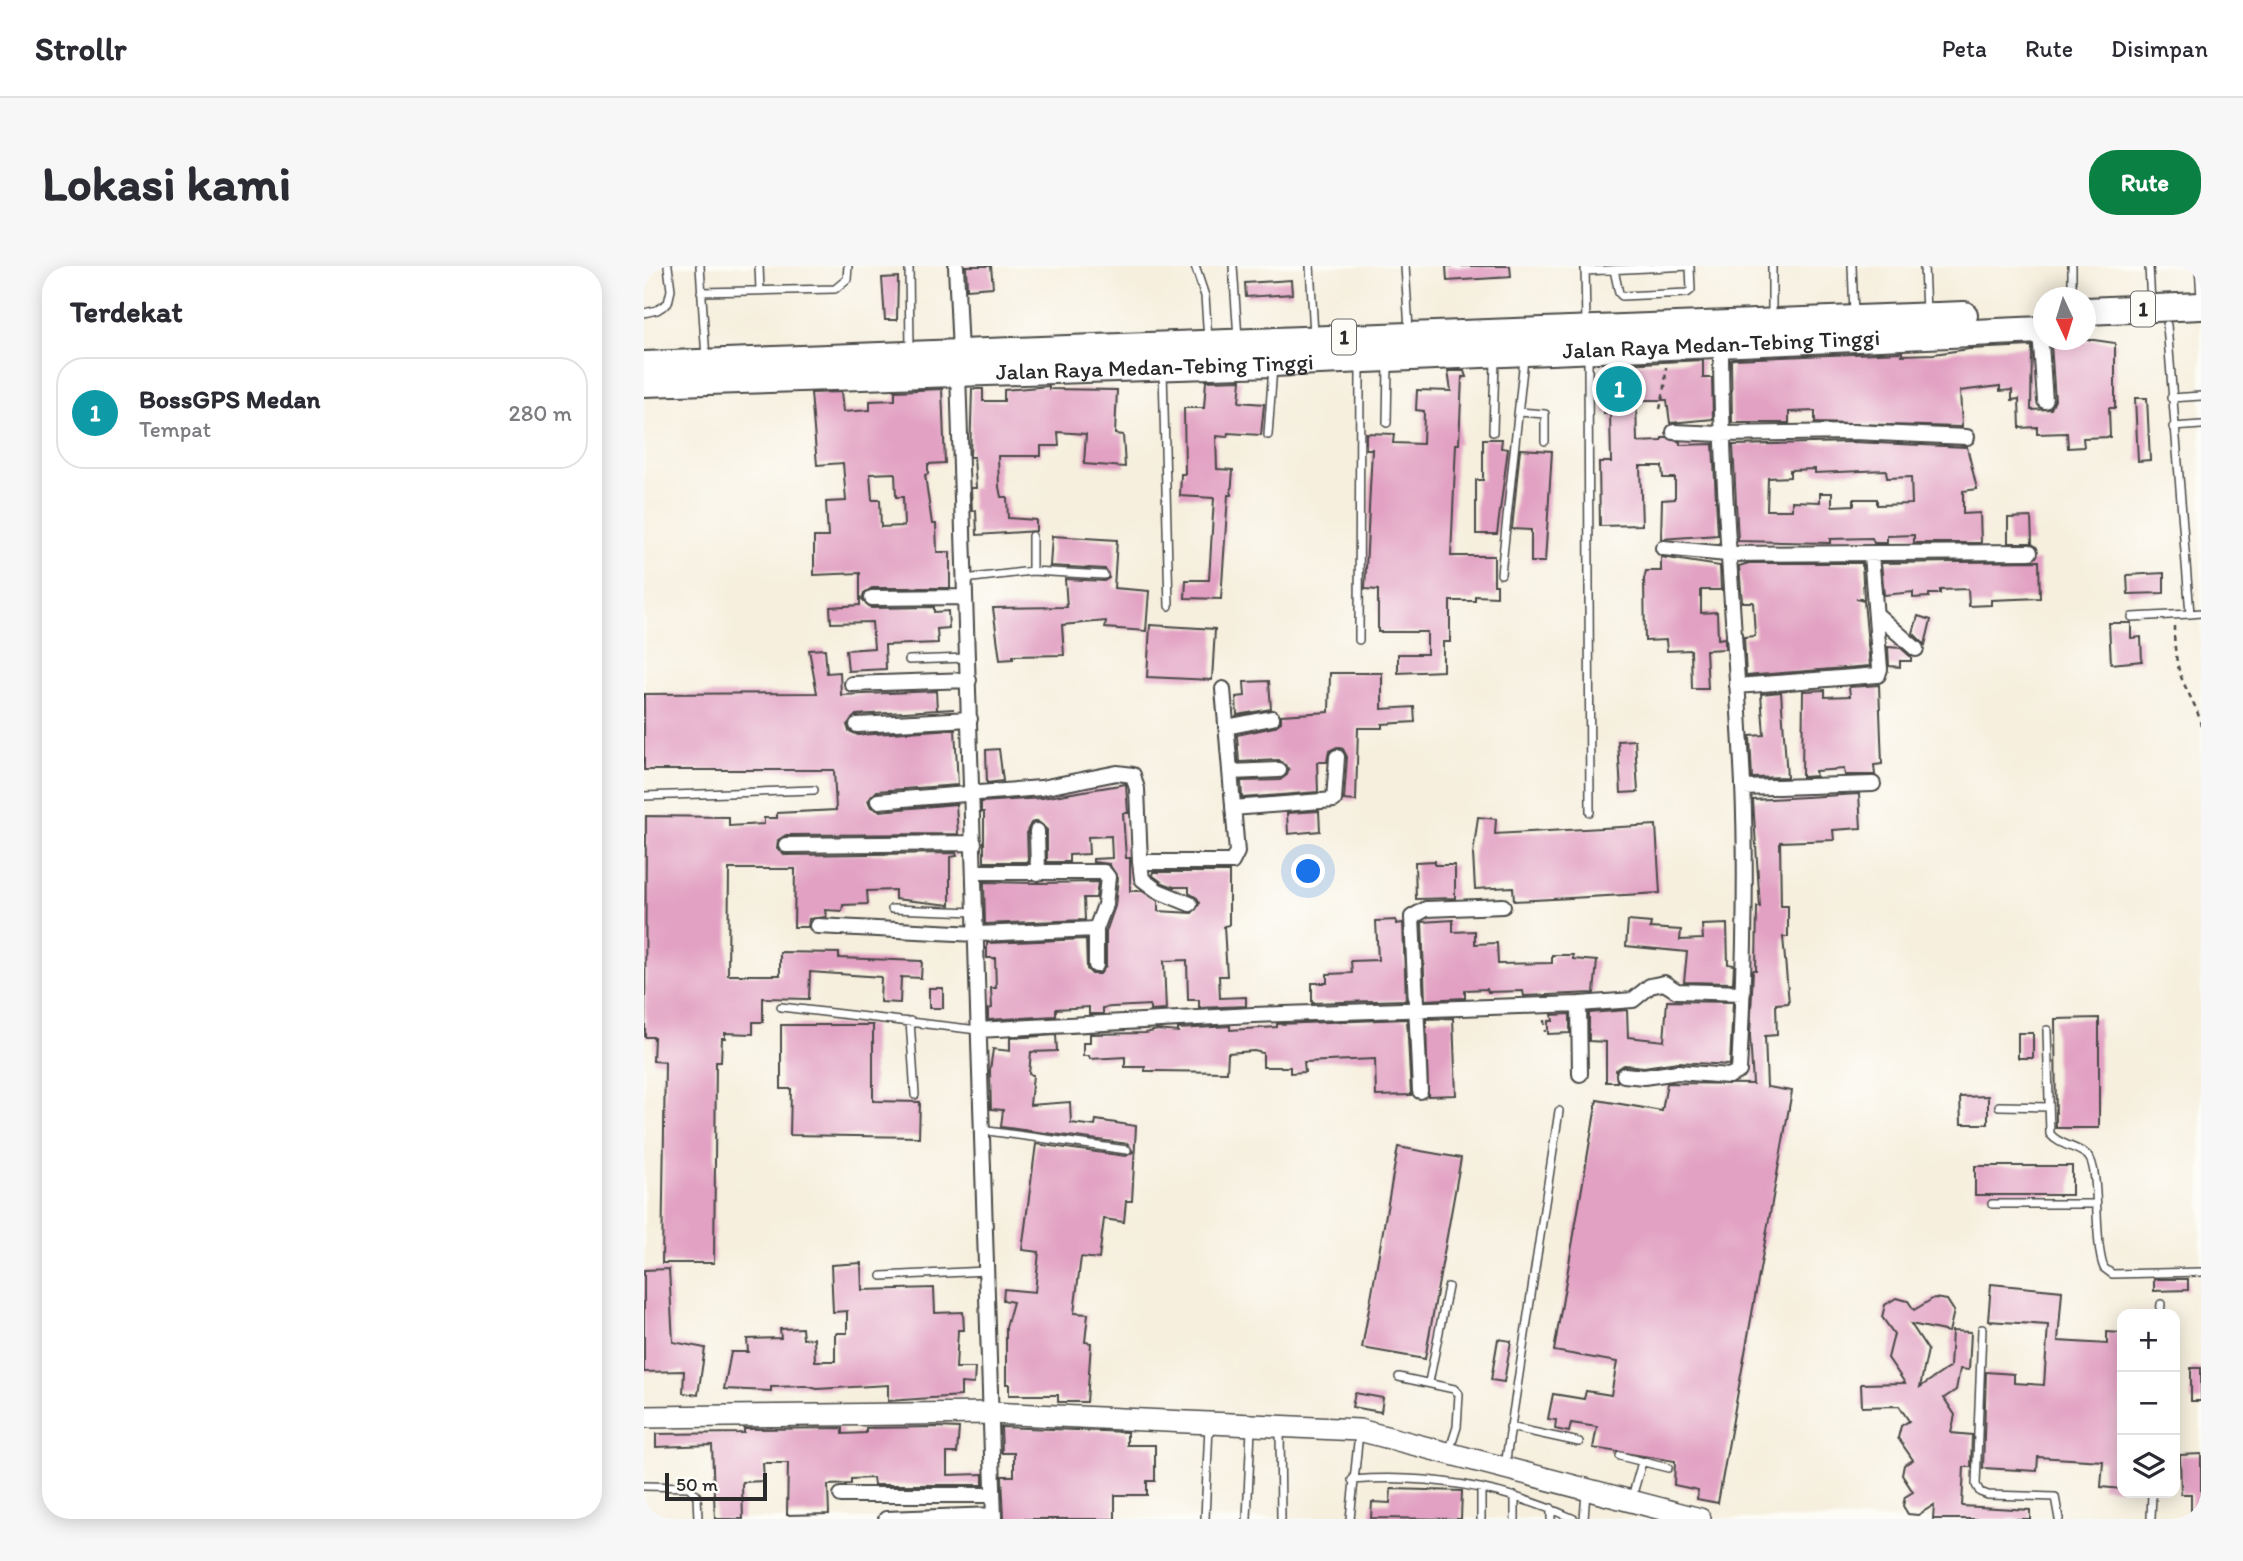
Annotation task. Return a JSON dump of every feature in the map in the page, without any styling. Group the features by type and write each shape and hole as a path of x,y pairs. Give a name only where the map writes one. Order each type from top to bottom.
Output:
{"highway":[{"name":"1","path":"2096,326 2159,317 2201,306"},
{"name":"1","path":"2096,312 2159,317 2201,324"},
{"name":"Jalan Raya Medan-Tebing Tinggi","path":"644,375 706,363 910,355 959,363 1163,366 1273,363 1525,351 1587,338 1772,323 1927,317 2033,323"},
{"name":"Jalan Raya Medan-Tebing Tinggi","path":"644,375 959,363 1238,342 1409,334 1587,338 1666,346 2033,325"}],"street":[{"path":"887,1519 994,1517 956,266"},
{"path":"1624,1075 1644,1077 1678,1072 1729,1076 1738,1074 1743,993 1743,788 1721,434 1721,344"},
{"path":"2043,350 2045,401"},
{"path":"1674,432 1853,432 1967,437"},
{"path":"1663,548 1727,554 2030,552"},
{"path":"1737,686 1876,677 1880,669 1871,554"},
{"path":"872,598 965,597"},
{"path":"1876,614 1916,649"},
{"path":"852,684 969,680"},
{"path":"1140,862 1232,862 1237,852 1223,689"},
{"path":"1226,727 1272,718"},
{"path":"857,725 970,719"},
{"path":"1233,808 1334,800 1337,757"},
{"path":"1230,772 1279,770"},
{"path":"878,801 1041,788 1116,773 1133,775 1137,789 1142,879 1158,891 1190,904"},
{"path":"1743,788 1873,784"},
{"path":"1037,831 1038,873"},
{"path":"786,845 974,843"},
{"path":"976,872 1107,874 1105,905 1096,929 1096,965"},
{"path":"1420,1091 1413,914 1426,909 1503,906"},
{"path":"817,926 977,934 1096,929"},
{"path":"978,1030 1579,1004 1633,1000 1650,986 1664,983 1677,991 1743,993"},
{"path":"1579,1004 1580,1074"},
{"path":"644,1417 990,1413 1359,1430 1700,1519"},
{"path":"841,1495 993,1495"}],"lane":[{"path":"644,313 664,308 668,303 671,290 668,266"},
{"path":"700,266 706,363"},
{"path":"759,266 760,290"},
{"path":"701,292 835,289 847,279 848,266"},
{"path":"909,266 910,355"},
{"path":"1195,266 1205,296 1209,344"},
{"path":"1233,266 1238,342"},
{"path":"1310,266 1314,338"},
{"path":"1405,266 1409,334"},
{"path":"1590,812 1585,269 1690,266 1691,290 1687,293 1622,296 1614,270"},
{"path":"1772,266 1772,323"},
{"path":"1852,266 1854,320"},
{"path":"1924,266 1927,317"},
{"path":"2072,266 2072,287"},
{"path":"2149,266 2171,397 2190,614"},
{"path":"2199,266 2201,298"},
{"path":"1501,574 1525,351"},
{"path":"1493,432 1496,352"},
{"path":"1387,423 1388,356"},
{"path":"1359,640 1360,358"},
{"path":"1268,435 1273,363"},
{"path":"1163,366 1169,606"},
{"path":"2171,397 2201,396"},
{"path":"1519,412 1545,414 1545,441"},
{"path":"2173,427 2201,425"},
{"path":"1032,536 1032,570"},
{"path":"964,579 1032,570 1104,575"},
{"path":"2132,617 2201,613"},
{"path":"909,660 968,658"},
{"path":"644,796 814,790"},
{"path":"892,909 976,912"},
{"path":"781,1007 978,1030"},
{"path":"910,1021 915,1095"},
{"path":"2047,1030 2050,1134 2055,1140 2087,1155 2095,1167 2099,1256 2104,1268 2112,1274 2201,1272"},
{"path":"1999,1106 2049,1107"},
{"path":"1505,1467 1559,1111"},
{"path":"981,1130 1127,1150"},
{"path":"1992,1204 2095,1204"},
{"path":"882,1276 985,1271"},
{"path":"1429,1382 1448,1287"},
{"path":"2160,1309 2161,1304"},
{"path":"1982,1329 1976,1485 1980,1492 1988,1495 2055,1497 2059,1519"},
{"path":"1399,1377 1454,1389 1459,1394 1457,1427 1449,1453"},
{"path":"1205,1519 1209,1424"},
{"path":"1247,1519 1251,1425"},
{"path":"1280,1425 1281,1519"},
{"path":"1510,1427 1579,1442"},
{"path":"1350,1519 1359,1430"},
{"path":"1620,1456 1668,1468"},
{"path":"1631,1501 1642,1462"},
{"path":"1352,1480 1430,1479 1515,1496 1574,1519"},
{"path":"644,1486 689,1487 697,1496 698,1519"},
{"path":"1481,1488 1481,1519"},
{"path":"1584,1519 1586,1489"},
{"path":"1515,1496 1515,1519"},
{"path":"2151,1519 2152,1498"},
{"path":"1551,1508 1551,1519"}],"path":[{"path":"1660,409 1665,387 1666,346"},
{"path":"2190,614 2174,625 2174,647 2183,684 2199,712 2201,727"}],"building":[{"path":"966,266 991,266 993,287 967,289"},
{"path":"1446,266 1510,266 1511,277 1447,281"},
{"path":"898,277 897,320 885,320 882,278"},
{"path":"1291,280 1292,294 1246,297 1245,283"},
{"path":"2096,340 2115,343 2115,408 2109,408 2110,437 2083,438 2084,447 2068,448 2067,433 2037,434 2037,427 2020,428 2019,399 2012,400 2012,390 2000,391 2000,386 1960,391 1962,427 1815,423 1815,411 1789,412 1789,423 1732,423 1731,360 1902,352 1902,355 1934,354 1969,349 2032,346 2031,410 2051,409 2055,400 2051,350 2096,350"},
{"path":"1703,360 1703,378 1712,378 1713,419 1670,423 1667,400 1636,400 1637,442 1662,441 1662,438 1667,438 1680,442 1680,445 1713,444 1718,535 1661,539 1662,500 1675,499 1675,478 1663,478 1662,466 1640,466 1642,525 1600,526 1599,462 1611,462 1610,414 1604,414 1603,365"},
{"path":"1448,371 1464,371 1466,377 1462,377 1459,444 1456,444 1451,556 1494,556 1494,585 1497,585 1497,597 1475,596 1475,601 1450,601 1450,642 1443,642 1443,671 1398,673 1398,654 1427,654 1427,632 1378,632 1378,590 1365,589 1372,449 1366,449 1366,433 1394,434 1393,443 1423,444 1424,411 1416,410 1417,390 1451,391"},
{"path":"1241,380 1239,402 1264,404 1261,435 1228,433 1227,437 1216,436 1217,469 1233,470 1231,495 1228,495 1221,599 1185,598 1186,580 1209,580 1214,498 1180,496 1181,474 1185,474 1184,408 1204,408 1206,381"},
{"path":"1049,386 1049,389 1117,390 1115,434 1123,435 1125,467 1084,464 1086,434 1058,432 1059,446 1041,446 1041,456 998,456 999,487 1001,497 1007,497 1008,518 1036,520 1036,531 977,535 976,510 972,511 971,488 976,488 974,457 970,457 972,389 983,389 983,401 1004,401 1004,390"},
{"path":"942,389 945,463 928,464 928,474 925,475 932,524 936,524 937,552 950,552 950,588 872,588 864,593 862,599 871,608 934,607 934,612 948,611 949,628 937,629 938,643 885,645 886,669 848,671 846,650 874,648 872,622 831,623 830,607 860,605 860,573 814,575 814,537 828,537 826,502 846,501 843,463 817,465 811,393 841,392 843,412 870,410 870,401 895,400 895,391","holes":["895,473 896,497 903,497 904,526 881,527 880,500 872,500 870,474"]},
{"path":"2135,398 2147,398 2150,460 2138,461"},
{"path":"1483,439 1502,439 1501,448 1508,449 1497,534 1476,534 1476,480 1483,480"},
{"path":"1853,442 1967,447 1977,489 1963,491 1963,514 1980,513 1981,543 1914,543 1914,535 1887,536 1887,543 1874,543 1872,538 1830,539 1830,543 1738,541 1733,445","holes":["1815,469 1815,473 1886,470 1887,478 1911,477 1912,504 1877,505 1877,499 1854,499 1854,505 1832,506 1832,493 1820,493 1820,502 1792,501 1792,510 1767,510 1768,478 1790,477 1790,470"]},
{"path":"1520,449 1552,451 1545,562 1531,562 1531,530 1512,529"},
{"path":"2031,517 2032,543 2008,543 2008,518"},
{"path":"1052,536 1117,540 1114,588 1149,591 1146,631 1105,628 1106,621 1062,625 1064,655 1013,656 1013,659 1000,660 993,608 1067,607 1065,579 1104,581 1109,578 1105,569 1050,566"},
{"path":"1661,557 1720,566 1721,590 1701,590 1701,613 1717,612 1718,639 1725,638 1725,649 1706,650 1708,689 1692,689 1691,650 1667,651 1666,640 1645,641 1644,579 1646,571 1661,571"},
{"path":"2039,561 2040,598 1991,600 1991,605 1969,606 1968,589 1940,590 1940,594 1929,594 1929,597 1913,598 1913,592 1884,595 1881,563"},
{"path":"1749,563 1862,563 1864,599 1856,599 1864,601 1870,666 1746,676 1744,637 1755,636 1753,602 1742,602 1739,566"},
{"path":"2164,573 2164,593 2128,594 2127,575"},
{"path":"1918,616 1931,620 1925,645 1913,633"},
{"path":"2109,623 2131,623 2131,638 2141,637 2142,661 2111,664"},
{"path":"1150,625 1215,629 1212,680 1147,677"},
{"path":"1888,647 1901,648 1911,657 1911,661 1900,661 1900,667 1889,666"},
{"path":"825,649 827,673 840,672 841,695 936,691 937,710 954,709 856,715 847,725 849,731 858,735 955,729 958,785 877,791 868,801 871,807 879,811 956,804 958,834 786,835 778,840 777,849 786,855 956,853 957,856 950,857 950,905 895,899 895,890 867,891 868,904 843,905 842,911 825,910 826,917 809,919 808,927 794,927 795,869 729,869 728,975 780,975 780,952 839,953 839,958 922,961 921,978 901,977 900,1003 880,1002 881,977 810,972 809,999 763,998 763,1022 753,1022 753,1034 725,1033 725,1038 722,1038 721,1062 716,1062 714,1263 662,1263 665,1062 653,1061 654,1037 645,1037 646,816 729,817 729,826 764,824 764,818 777,818 777,813 836,810 834,770 644,770 644,694 817,693 809,650"},
{"path":"1330,673 1382,673 1382,709 1414,707 1415,722 1382,724 1382,728 1358,728 1356,801 1344,800 1347,757 1343,749 1337,747 1329,751 1327,762 1317,762 1318,792 1242,798 1241,781 1280,780 1287,775 1289,769 1279,760 1239,762 1237,735 1274,727 1281,722 1281,715 1329,712"},
{"path":"1269,681 1271,709 1237,715 1236,697 1245,696 1244,682"},
{"path":"1879,685 1882,764 1874,765 1875,775 1845,775 1844,769 1815,771 1816,776 1802,777 1803,691 1825,690 1825,697 1850,696 1849,687"},
{"path":"1781,692 1787,777 1752,778 1750,736 1764,735 1761,694"},
{"path":"1635,740 1638,792 1621,793 1618,741"},
{"path":"999,749 1003,781 987,783 986,750"},
{"path":"1126,784 1128,813 1123,813 1126,858 1130,858 1130,891 1142,891 1158,901 1158,911 1192,913 1200,903 1189,893 1189,887 1174,887 1163,883 1152,875 1153,872 1229,872 1229,925 1224,926 1227,976 1219,976 1220,998 1246,997 1246,1006 1199,1008 1199,1000 1188,1000 1187,960 1164,961 1166,1010 1150,1011 1150,1005 1103,1008 1103,1014 1089,1014 1089,1007 1056,1009 1056,1016 988,1020 988,1009 992,1008 991,988 996,988 995,958 987,958 987,943 1086,939 1087,969 1092,974 1100,974 1106,966 1106,932 1115,906 1118,878 1109,864 1093,862 1093,859 1112,858 1111,836 1088,837 1089,854 1069,855 1069,862 1047,862 1047,830 1037,821 1031,823 1027,831 1028,862 984,862 984,812 981,812 981,802 1042,798"},
{"path":"1859,794 1861,828 1833,830 1834,840 1780,842 1781,906 1788,906 1788,937 1783,937 1789,1003 1776,1004 1777,1035 1765,1036 1767,1087 1792,1091 1718,1503 1697,1499 1698,1490 1674,1485 1675,1461 1593,1448 1597,1427 1571,1423 1569,1432 1555,1429 1556,1420 1548,1419 1553,1394 1584,1399 1586,1391 1611,1395 1617,1362 1554,1351 1597,1100 1662,1111 1667,1083 1753,1084 1750,1036 1753,970 1756,970 1757,907 1760,907 1753,800"},
{"path":"1319,811 1320,831 1288,834 1287,813"},
{"path":"1478,817 1496,819 1495,834 1656,825 1660,893 1514,901 1513,887 1475,889 1473,854"},
{"path":"1435,861 1435,865 1455,865 1455,898 1416,899 1415,862"},
{"path":"984,882 1098,882 1096,898 1084,898 1085,920 985,924"},
{"path":"1396,920 1396,924 1403,923 1406,1000 1312,1003 1312,983 1327,983 1327,974 1352,973 1351,961 1378,960 1376,921"},
{"path":"1453,920 1453,932 1475,931 1475,944 1497,943 1498,964 1552,963 1552,955 1573,955 1573,959 1597,961 1594,993 1524,996 1523,991 1488,992 1487,989 1465,990 1465,998 1425,1000 1422,922"},
{"path":"1628,921 1651,923 1650,928 1681,930 1680,940 1703,939 1702,925 1727,924 1728,964 1734,965 1733,983 1684,982 1687,952 1626,946"},
{"path":"929,988 943,988 943,1008 929,1008"},
{"path":"1667,1001 1733,1002 1730,1065 1678,1062 1644,1067 1624,1065 1616,1070 1617,1082 1606,1082 1606,1042 1589,1041 1589,1013 1627,1010 1628,1037 1664,1041"},
{"path":"1570,1014 1570,1033 1548,1034 1548,1021 1553,1021 1552,1015"},
{"path":"1453,1018 1456,1095 1428,1096 1426,1019"},
{"path":"2099,1018 2099,1128 2056,1128 2055,1019"},
{"path":"1407,1019 1411,1095 1376,1096 1375,1059 1304,1062 1305,1072 1290,1073 1290,1067 1263,1067 1263,1053 1254,1051 1228,1053 1227,1072 1145,1071 1145,1067 1125,1067 1125,1057 1090,1059 1089,1056 1083,1056 1083,1043 1090,1043 1090,1034 1146,1033 1157,1030 1178,1032 1178,1029 1230,1026 1230,1030 1277,1027 1277,1024"},
{"path":"781,1025 873,1025 873,1101 920,1102 919,1137 790,1135 791,1089 781,1089"},
{"path":"2018,1033 2033,1033 2033,1058 2018,1058"},
{"path":"1056,1035 1057,1051 1031,1052 1029,1074 1033,1075 1030,1105 1070,1102 1071,1123 1095,1126 1096,1120 1136,1126 1132,1201 1126,1201 1124,1222 1104,1219 1099,1259 1081,1257 1074,1313 1088,1314 1085,1342 1091,1343 1087,1402 1058,1402 1058,1395 1009,1395 1009,1384 1006,1384 1006,1327 1013,1302 1003,1300 1004,1289 1035,1292 1039,1252 1022,1250 1036,1144 1126,1156 1133,1152 1128,1144 1001,1127 1003,1110 991,1109 990,1070 993,1049 1010,1051 1010,1038"},
{"path":"1988,1096 1988,1124 1961,1124 1960,1097"},
{"path":"1398,1147 1461,1158 1425,1359 1362,1348"},
{"path":"1975,1166 2072,1166 2072,1195 1975,1195"},
{"path":"861,1263 862,1290 934,1288 935,1313 963,1312 964,1330 958,1330 956,1368 975,1368 974,1384 961,1383 961,1396 888,1401 888,1385 817,1389 806,1386 771,1387 771,1391 724,1389 731,1352 748,1352 747,1339 781,1338 780,1329 802,1328 803,1339 814,1338 815,1361 835,1361 835,1333 847,1333 847,1311 833,1312 831,1265"},
{"path":"669,1269 673,1342 705,1348 698,1395 683,1393 684,1371 644,1372 644,1270"},
{"path":"2154,1279 2188,1279 2188,1290 2154,1291"},
{"path":"1991,1284 2062,1291 2058,1341 2107,1344 2107,1332 2117,1333 2117,1489 2101,1487 2103,1461 2038,1457 2037,1471 1983,1468 1986,1372 2014,1374 2014,1383 2044,1385 2048,1325 1988,1321"},
{"path":"1896,1298 1908,1301 1914,1310 1934,1298 1947,1300 1954,1311 1949,1332 1911,1324 1928,1350 1920,1387 1950,1367 1952,1331 1971,1332 1969,1370 1960,1369 1956,1390 1944,1398 1955,1415 1951,1433 1972,1435 1971,1467 1964,1467 1962,1506 2030,1510 2030,1519 1933,1519 1934,1505 1918,1515 1908,1514 1903,1506 1905,1497 1913,1492 1902,1475 1904,1465 1913,1460 1898,1438 1901,1426 1909,1421 1899,1406 1862,1407 1861,1384 1905,1383 1888,1358 1894,1334 1882,1317 1885,1305"},
{"path":"1498,1339 1511,1341 1504,1382 1491,1380"},
{"path":"2191,1368 2201,1368 2201,1401 2191,1401"},
{"path":"1355,1393 1383,1398 1381,1412 1352,1407"},
{"path":"1001,1427 1127,1432 1127,1445 1155,1445 1155,1481 1147,1481 1147,1495 1115,1495 1115,1519 1004,1519 1002,1476 1014,1476 1014,1453 1002,1453"},
{"path":"843,1428 843,1434 866,1433 866,1428 959,1428 957,1453 947,1453 947,1475 983,1474 983,1485 874,1485 873,1478 851,1479 851,1484 828,1485 829,1514 787,1515 788,1463 763,1463 764,1481 743,1482 743,1519 715,1519 712,1445 656,1447 656,1434 744,1433 744,1429"},
{"path":"2201,1454 2201,1519 2191,1519 2191,1494 2181,1494 2180,1455"},
{"path":"1391,1489 1462,1491 1461,1519 1371,1518 1372,1502 1390,1503"}],"place":[{"name":"BossGPS Medan","path":"1619,389"}]}
